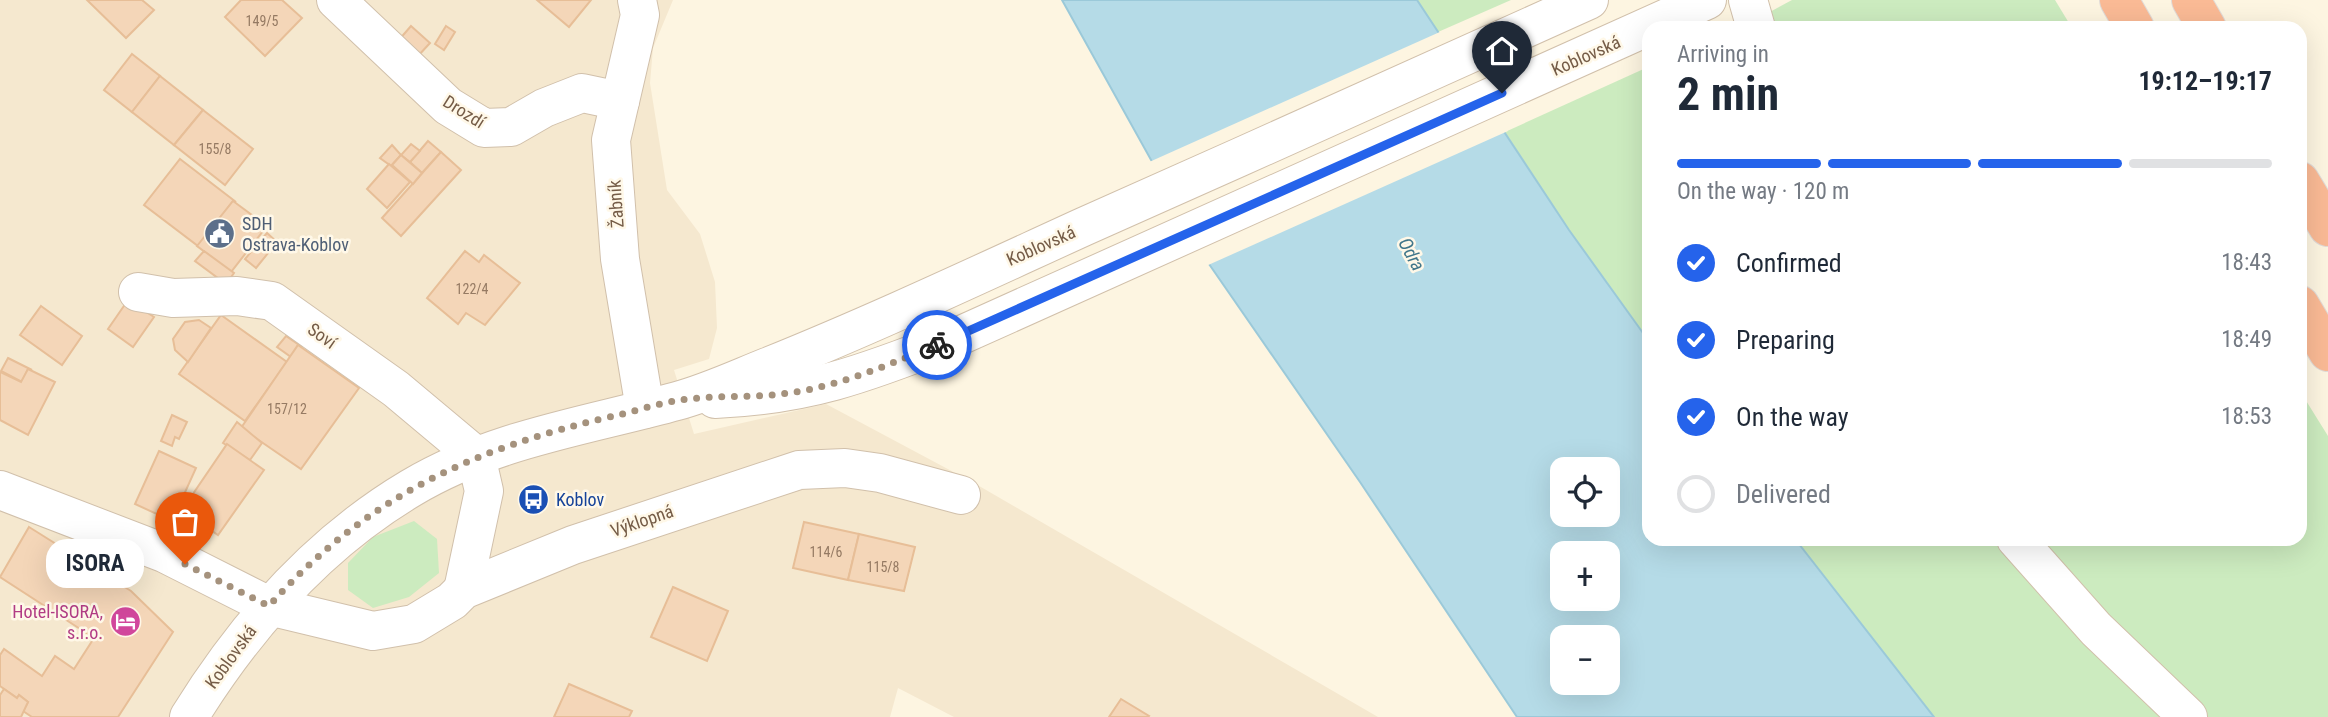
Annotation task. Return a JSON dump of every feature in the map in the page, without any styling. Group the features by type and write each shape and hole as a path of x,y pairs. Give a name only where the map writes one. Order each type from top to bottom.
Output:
{"highway":[{"path":"2119,0 2131,21"},
{"path":"2191,0 2203,21"},
{"path":"2307,192 2328,227"},
{"path":"2307,316 2328,352"}],"street":[{"name":"Drozdí","path":"336,0 448,106 484,128 511,127 544,108 582,93 620,101"},
{"name":"Žabník","path":"637,0 640,15 611,140 620,259 645,409"},
{"name":"Koblovská","path":"189,717 219,669 269,606 307,566 354,527 411,488 476,456 556,429 682,400 912,306 1589,0"},
{"name":"Koblovská","path":"1663,21 1707,0"},
{"path":"1748,0 1754,21"},
{"name":"Koblovská","path":"682,400 784,394 839,382 881,368 1001,318 1642,31"},
{"name":"Soví","path":"138,292 173,298 237,296 272,302 396,389 476,456"},
{"path":"463,590 484,491 476,456"},
{"name":"Výklopná","path":"0,490 164,553 269,606 373,631 414,624 452,601 463,590 573,545 799,470 845,468 880,473 961,495"},
{"path":"2022,546 2096,629 2188,717"}],"shaded area":[{"path":"0,0 673,0 653,48 650,83 667,190 700,234 715,282 717,328 709,359 674,370 694,434 826,404 974,483 1378,717 954,717 898,688 890,717 0,717"}],"green space":[{"path":"1417,0 1511,0 1438,32"},
{"path":"1792,0 2055,0 2068,21 1753,21"},
{"path":"1642,70 1642,332 1569,230 1505,132"},
{"path":"2307,402 2328,436 2328,717 1934,717 1800,546 2307,546"},
{"path":"414,521 437,539 439,573 409,597 373,608 348,590 348,563 373,537"}],"water":[{"name":"Odra","path":"1062,0 1417,0 1569,230 1642,332 1642,546 1800,546 1934,717 1517,717 1360,482 1209,264"}],"pier":[{"path":"1442,31 1508,131 1206,266 1147,163"}],"building":[{"path":"87,0 142,0 154,10 126,38"},
{"path":"241,0 282,0 302,18 265,56 225,17"},
{"path":"537,0 591,0 569,27"},
{"path":"411,26 430,43 417,57 398,41"},
{"path":"446,26 455,32 444,50 435,44"},
{"path":"132,54 160,76 132,112 104,90"},
{"path":"160,76 203,110 174,145 132,112"},
{"path":"203,110 253,149 225,185 174,145"},
{"path":"428,141 441,152 422,173 410,162"},
{"path":"411,144 420,151 410,162 401,155"},
{"path":"392,145 401,155 391,166 380,158"},
{"path":"441,152 461,170 401,236 382,218"},
{"path":"401,155 422,173 413,184 392,165"},
{"path":"180,159 236,202 233,201 198,246 144,205"},
{"path":"389,164 410,182 387,208 367,189"},
{"path":"233,201 267,226 231,272 197,246"},
{"path":"267,233 277,242 256,268 245,259"},
{"path":"204,251 234,273 226,284 195,261"},
{"path":"465,251 479,262 484,255 520,283 485,325 466,313 458,324 427,298"},
{"path":"128,300 154,317 133,347 108,329"},
{"path":"41,306 82,336 62,365 20,335"},
{"path":"221,315 287,362 245,421 179,374"},
{"path":"199,320 211,328 188,362 175,350 173,339 185,322"},
{"path":"286,336 302,347 298,345 291,357 277,347"},
{"path":"298,345 359,388 301,469 241,428"},
{"path":"8,358 32,370 28,369 22,382 1,371"},
{"path":"28,369 55,382 28,435 0,420 0,372 21,382"},
{"path":"172,415 187,422 179,439 175,437 172,446 161,441"},
{"path":"237,422 262,443 250,460 223,443"},
{"path":"227,444 264,470 218,535 182,510"},
{"path":"159,451 196,468 172,521 135,504"},
{"path":"804,522 859,534 848,580 793,568"},
{"path":"29,527 131,591 173,632 118,717 32,717 23,711 28,702 0,686 0,655 4,649 42,676 55,656 74,669 94,638 0,577"},
{"path":"859,534 915,547 904,591 848,580"},
{"path":"673,587 728,611 707,661 651,637"},
{"path":"569,684 632,711 629,717 554,717"},
{"path":"4,689 28,702 21,717 0,717 0,695"},
{"path":"1121,699 1149,716 1109,717"}],"way so far":[{"path":"185,564 269,606 307,566 381,507 429,478 476,456 556,429 682,400 784,394 806,390 870,372 937,345"}],"place":[{"name":"SDH Ostrava-Koblov","path":"219,234"},
{"name":"Koblov","path":"533,500"},
{"name":"ISORA","path":"185,564"},
{"name":"Hotel-ISORA, s.r.o.","path":"126,622"}],"route":[{"path":"937,345 1502,93"}]}
